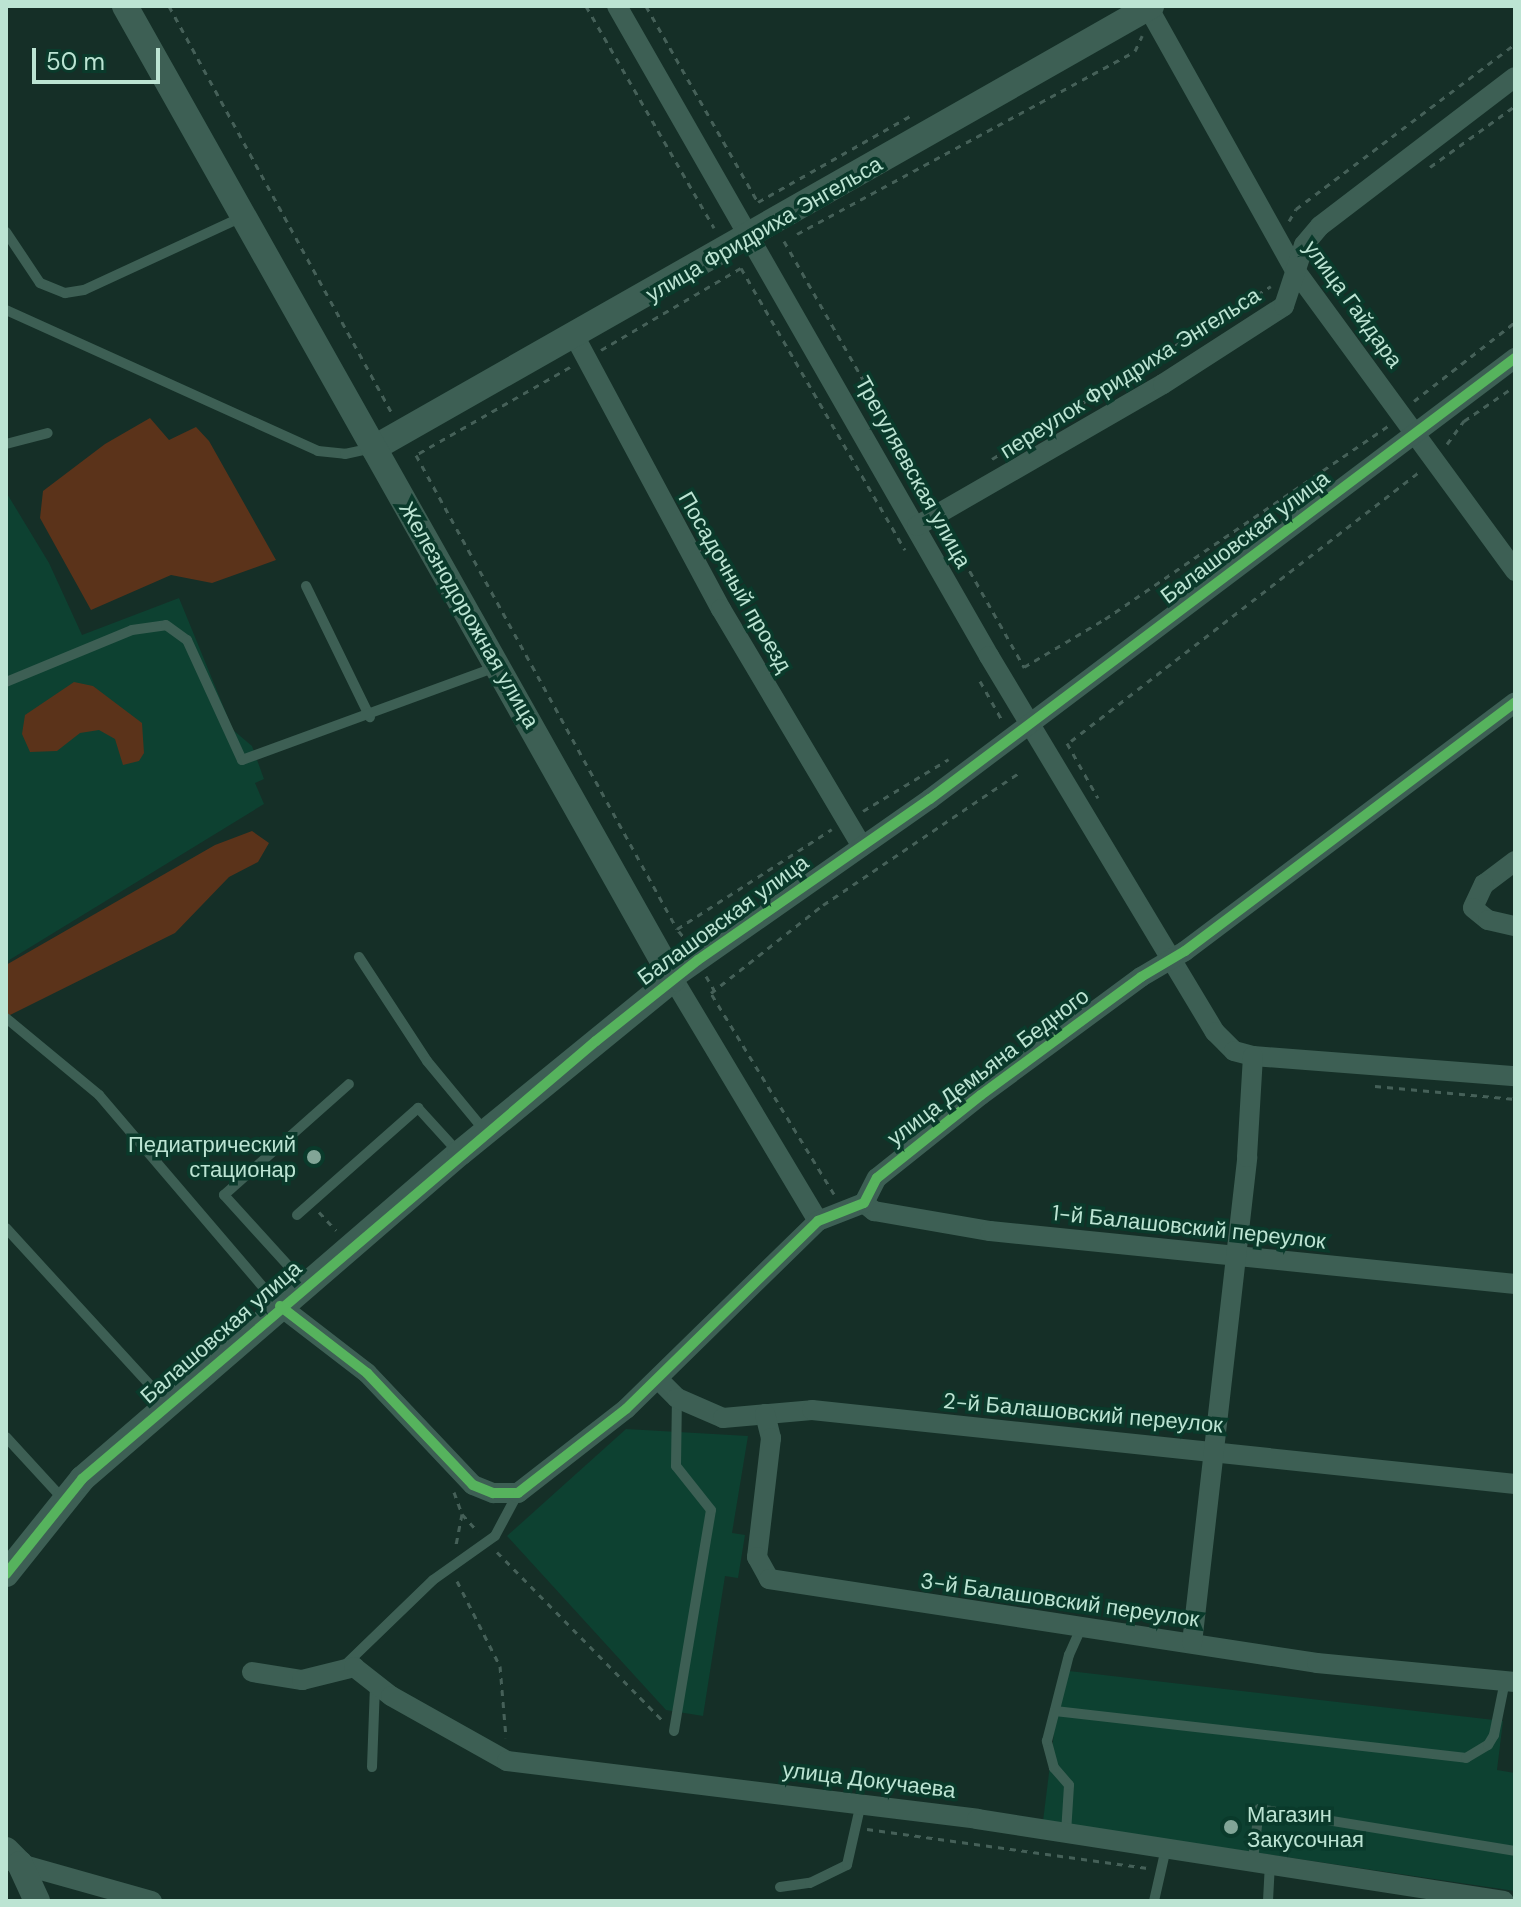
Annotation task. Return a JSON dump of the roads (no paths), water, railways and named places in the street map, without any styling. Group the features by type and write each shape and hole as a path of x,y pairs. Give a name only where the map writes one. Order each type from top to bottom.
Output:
{"street":[{"name":"Железнодорожная улица","path":"125,6 669,971 818,1221"},
{"name":"Трегуляевская улица","path":"617,6 1168,961 1224,1043 1253,1056"},
{"name":"улица Фридриха Энгельса","path":"374,448 1152,13"},
{"name":"улица Гайдара","path":"1152,13 1295,270 1418,434 1515,571"},
{"name":"переулок Фридриха Энгельса","path":"914,518 1163,384 1284,306 1304,245 1320,226 1515,77"},
{"name":"Посадочный проезд","path":"575,337 667,513 844,821 862,846"},
{"name":"Балашовская улица","path":"6,1574 82,1479 280,1306 486,1133 669,971 862,846 1030,724 1515,358"},
{"name":"улица Демьяна Бедного","path":"864,1203 877,1178 1515,702"},
{"path":"1515,861 1484,884 1473,908 1488,920 1515,926"},
{"path":"1192,1643 1216,1450 1253,1056 1291,1055 1515,1076"},
{"path":"280,1306 315,1338 367,1373 450,1456 473,1485 493,1493 518,1493 576,1452 658,1379 818,1221 843,1207 864,1203"},
{"name":"1-й Балашовский переулок","path":"864,1203 874,1211 990,1231 1515,1284"},
{"name":"2-й Балашовский переулок","path":"658,1379 677,1398 723,1418 812,1410 1216,1450 1515,1484"},
{"name":"3-й Балашовский переулок","path":"765,1414 771,1438 757,1557 769,1579 1317,1663 1510,1682"},
{"name":"улица Докучаева","path":"341,1668 354,1667 375,1683 507,1761 861,1803 1261,1861 1504,1901"},
{"path":"252,1672 302,1680 341,1668"},
{"path":"13,1857 37,1901"},
{"path":"13,1857 152,1901"}],"lane":[{"path":"6,232 40,283 65,293 84,290 243,217"},
{"path":"6,310 318,451 345,454 374,448"},
{"path":"6,444 48,433"},
{"path":"306,586 370,717"},
{"path":"6,682 132,630 166,625 187,640 242,760 370,717 498,667"},
{"path":"359,957 427,1061 486,1133"},
{"path":"6,1018 99,1095 280,1306"},
{"path":"306,1285 224,1195 349,1084"},
{"path":"297,1215 418,1108 460,1153"},
{"path":"6,1228 168,1405"},
{"path":"674,1731 711,1510 676,1466 677,1398"},
{"path":"6,1437 64,1500"},
{"path":"341,1668 454,1563 488,1543 507,1521 518,1493"},
{"path":"1066,1833 1069,1785 1047,1750 1055,1711 1081,1628"},
{"path":"1055,1711 1466,1758 1488,1745 1494,1735 1510,1682"},
{"path":"372,1767 378,1705 375,1683"},
{"path":"780,1887 838,1874 852,1853 861,1803"},
{"path":"1268,1901 1261,1861 1259,1809 1515,1851"},
{"path":"1154,1901 1166,1848"}],"place":[{"name":"Педиатрический стационар","path":"314,1157"},
{"name":"Магазин Закусочная","path":"1231,1827"}]}
